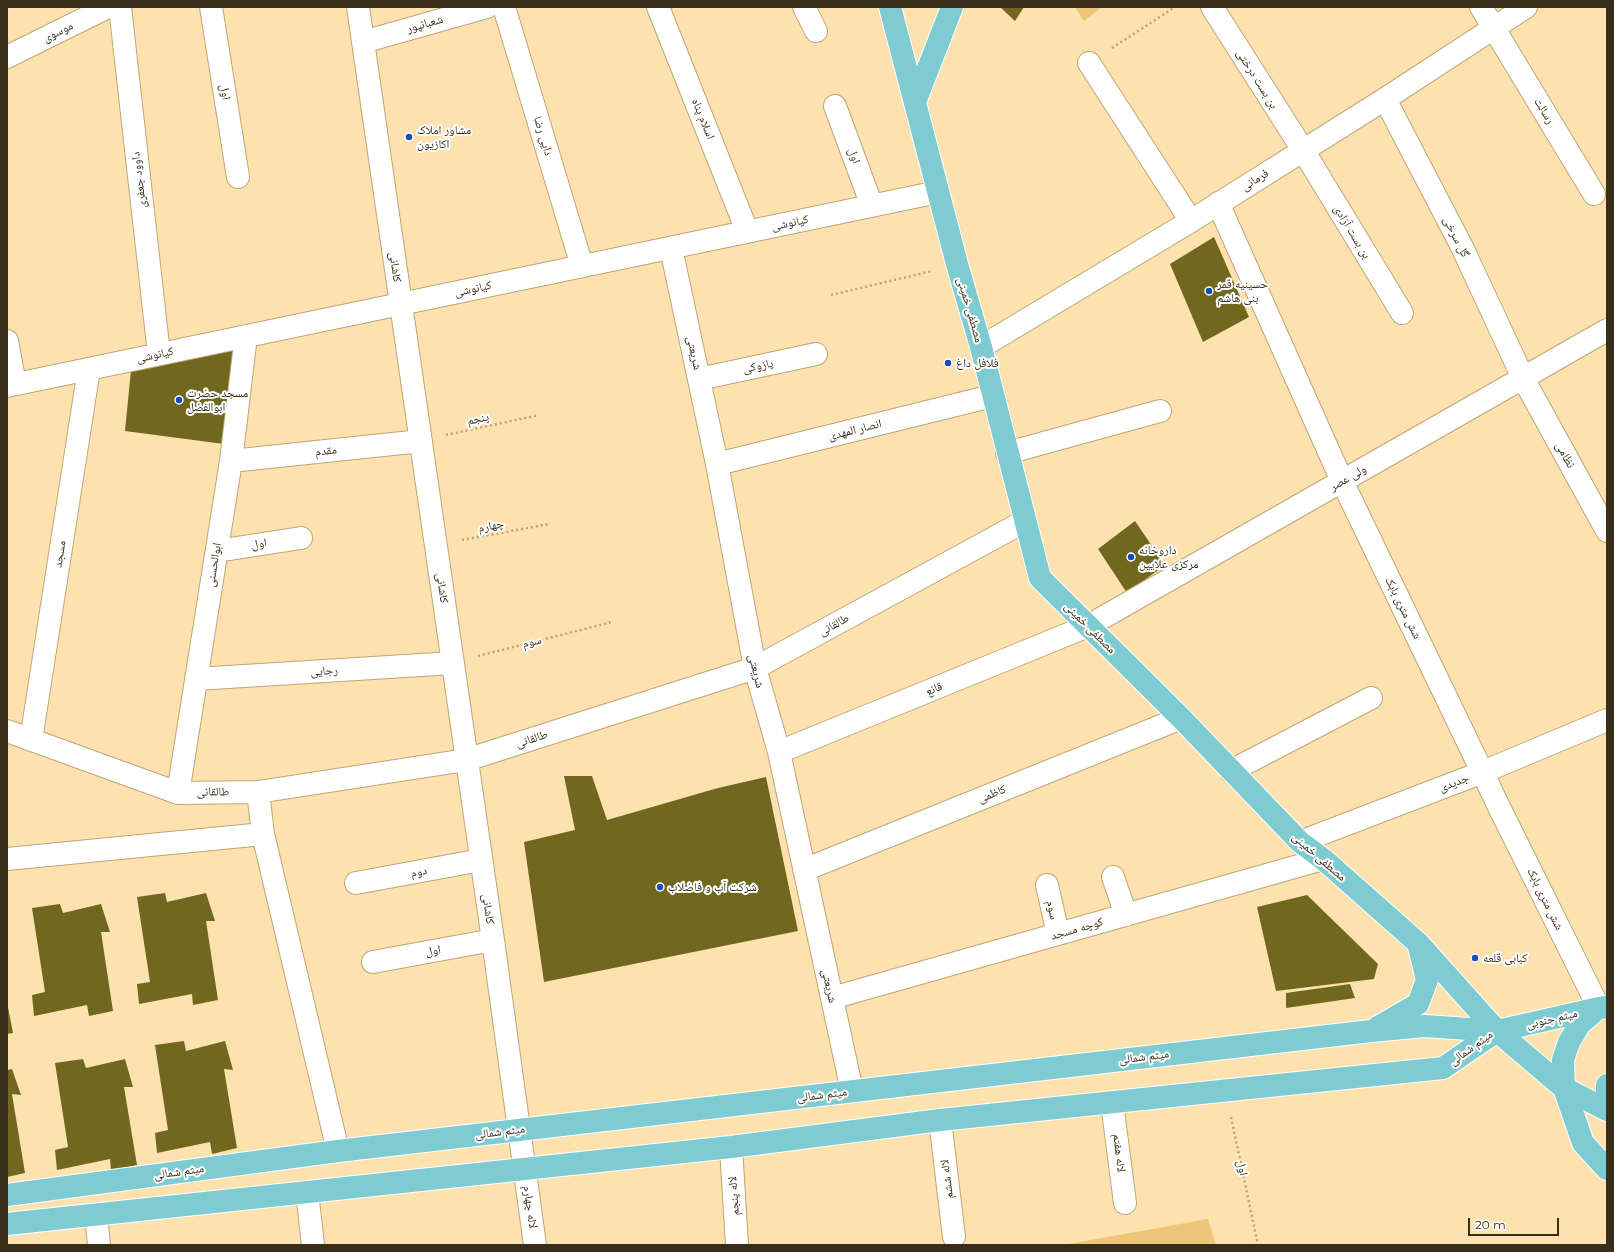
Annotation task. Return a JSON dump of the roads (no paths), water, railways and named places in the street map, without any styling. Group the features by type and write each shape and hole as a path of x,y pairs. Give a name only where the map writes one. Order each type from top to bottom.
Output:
{"main road":[{"name":"مصطفی خمینی","path":"890,7 957,264 981,347 1024,522 1040,578 1181,718 1300,842 1323,859 1419,944 1497,1031 1564,1088 1607,1110"},
{"path":"915,102 952,7"},
{"path":"1371,1031 1418,1004 1427,980 1419,944"},
{"path":"1603,1008 1580,1024 1569,1042 1563,1060 1564,1088 1583,1143 1607,1169"},
{"name":"میثم جنوبی","path":"1497,1031 1603,1008"},
{"name":"میثم شمالی","path":"7,1195 338,1151 1371,1031 1425,1026 1497,1031"},
{"name":"میثم شمالی","path":"7,1224 731,1147 940,1120 1443,1068 1497,1031"},
{"path":"1607,1085 1607,1094"}],"street":[{"name":"موسوی","path":"7,57 108,7"},
{"name":"داوود جعفری","path":"120,7 159,354"},
{"name":"اول","path":"211,7 238,177"},
{"name":"کاشانی","path":"358,7 493,940 524,1169"},
{"name":"شعبانپور","path":"363,42 487,7"},
{"name":"دایی رضا","path":"504,7 582,266"},
{"name":"اسلام پناه","path":"658,7 747,232"},
{"path":"804,7 816,31"},
{"name":"بن بست درختی","path":"1212,7 1303,150"},
{"path":"1481,7 1494,27"},
{"name":"فرمانی","path":"981,347 1191,221 1385,99 1526,7"},
{"name":"رسالت","path":"1494,27 1594,194"},
{"path":"1089,63 1191,221"},
{"name":"گل سرخی","path":"1385,99 1462,246 1524,378"},
{"name":"اول","path":"835,106 872,206"},
{"name":"بن بست آزادی","path":"1303,150 1402,313"},
{"name":"کیانوشی","path":"11,385 938,192"},
{"name":"شش متری بابک","path":"1218,203 1342,481 1483,772 1603,1008"},
{"name":"شریعتی","path":"671,248 717,464 755,668 779,752 852,1092"},
{"name":"ولی عصر","path":"1088,626 1607,330"},
{"name":"ابوالحسنی","path":"178,793 232,461 246,336"},
{"path":"7,341 11,385"},
{"name":"پازوکی","path":"699,379 816,354"},
{"name":"مسجد","path":"31,740 89,369"},
{"name":"نظامی","path":"1524,378 1607,531"},
{"name":"انصار المهدی","path":"717,464 992,396"},
{"path":"1007,453 1160,412"},
{"name":"مقدم","path":"232,461 421,441"},
{"name":"طالقانی","path":"7,731 178,793 258,792 466,760 755,668 1024,522"},
{"name":"اول","path":"217,551 301,538"},
{"name":"قانع","path":"779,752 1088,626"},
{"name":"رجایی","path":"196,679 453,663"},
{"path":"1231,771 1371,698"},
{"name":"کاظمی","path":"804,870 1181,718"},
{"name":"جدیدی","path":"1300,842 1483,772 1607,720"},
{"path":"258,792 263,834 338,1151"},
{"path":"7,859 263,834"},
{"name":"کوچه مسجد","path":"832,998 1323,859"},
{"name":"دوم","path":"356,884 481,860"},
{"path":"1113,877 1126,915"},
{"name":"سوم","path":"1047,885 1058,934"},
{"name":"اول","path":"373,962 493,940"},
{"name":"لاله هفتم","path":"1112,1103 1125,1203"},
{"name":"لاله ششم","path":"940,1120 954,1237"},
{"name":"لاله پنجم","path":"731,1147 737,1245"},
{"name":"لاله چهارم","path":"524,1169 535,1245"},
{"path":"307,1192 313,1245"},
{"path":"96,1215 99,1245"}],"place":[{"name":"مشاور املاک اکازیون","path":"409,137"},
{"name":"حسینیه قمر بنی هاشم","path":"1209,291"},
{"name":"فلافل داغ","path":"948,363"},
{"name":"مسجد حضرت ابوالفضل","path":"179,400"},
{"name":"داروخانه مرکزی علایین","path":"1131,557"},
{"name":"شرکت آب و فاضلاب","path":"660,887"},
{"name":"کبابی قلعه","path":"1475,958"}]}
